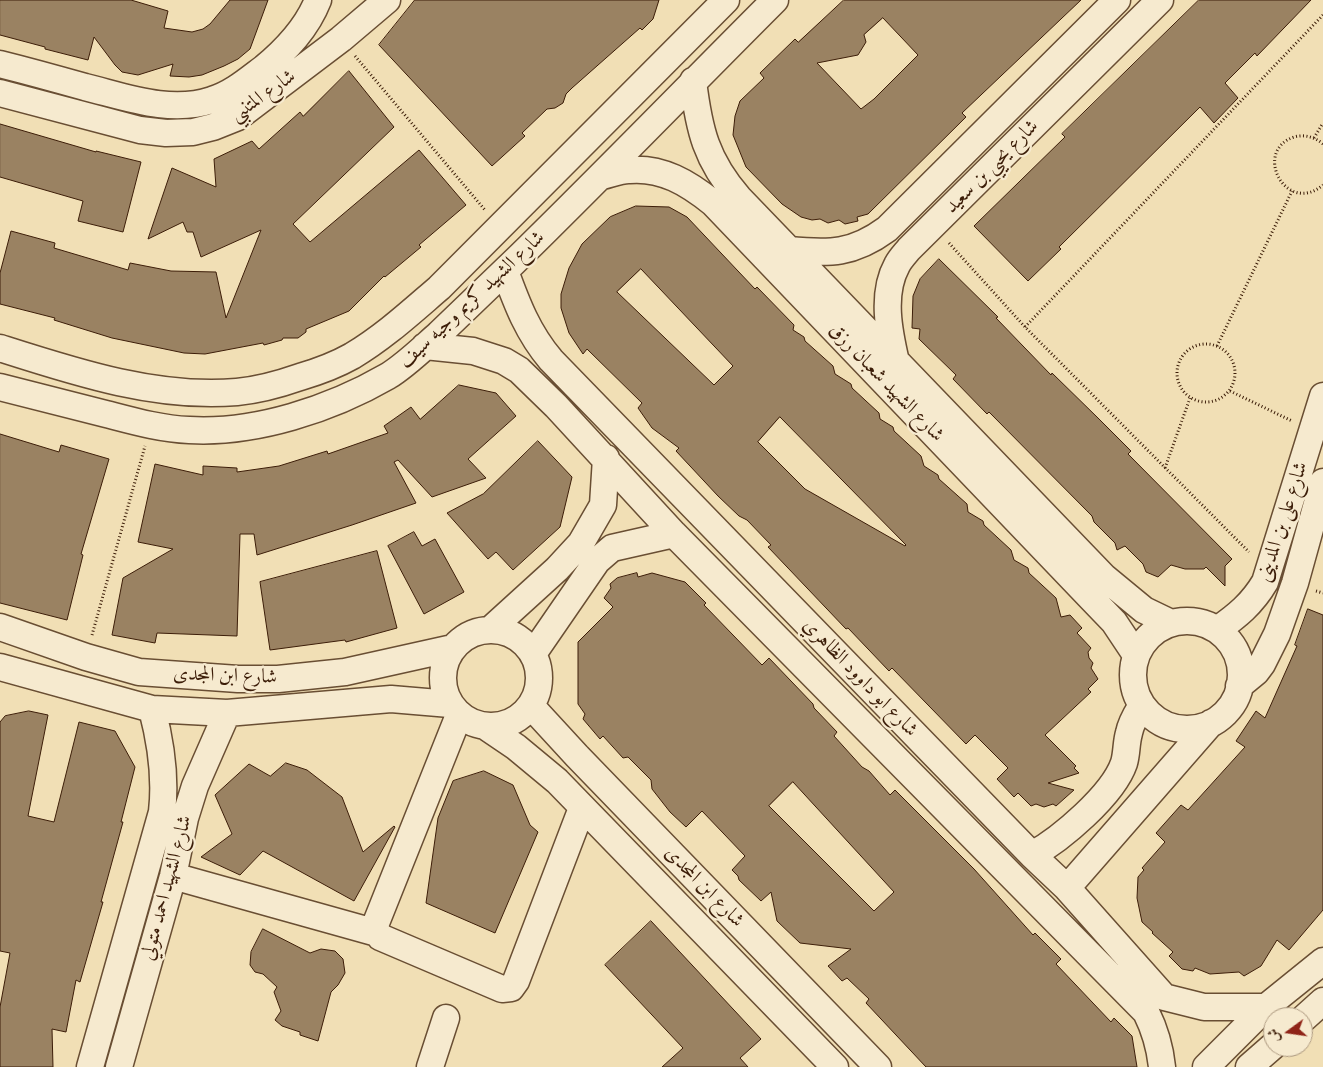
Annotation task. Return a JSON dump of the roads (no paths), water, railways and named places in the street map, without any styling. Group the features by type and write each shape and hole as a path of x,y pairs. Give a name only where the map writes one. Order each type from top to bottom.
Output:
{"street":[{"name":"شارع المتنبي","path":"0,64 136,100 161,105 190,105 213,100 232,91 276,58 300,33 312,16 318,0"},
{"path":"354,0 363,3 383,0"},
{"name":"شارع المتنبي","path":"0,93 140,130 193,132 213,127 238,117 341,39 388,0"},
{"path":"695,31 703,0"},
{"name":"شارع الشهيد كريم وجيه سيف","path":"0,348 103,377 161,389 198,393 238,392 285,382 315,373 350,357 397,325 439,288 726,0"},
{"name":"شارع الشهيد كريم وجيه سيف","path":"0,387 151,425 190,430 240,428 275,422 320,408 358,392 390,375 425,346 505,271 602,176 693,81 775,0"},
{"name":"شارع يحيي بن سعيد","path":"789,250 817,253 855,248 872,240 887,229 1117,0"},
{"name":"شارع يحيي بن سعيد","path":"896,363 889,331 888,307 890,285 896,266 909,249 1160,0"},
{"name":"شارع الشهيد شعبان رزق","path":"693,81 698,120 706,146 714,165 725,182 789,250 833,312 1114,622 1136,655"},
{"name":"شارع الشهيد شعبان رزق","path":"602,176 627,170 648,170 670,176 691,186 713,203 833,312 896,363 1104,577 1144,610 1171,623"},
{"name":"شارع ابو داوود الظاهري","path":"505,271 519,310 529,330 538,345 551,360 1032,855 1067,888 1155,1004 1156,1033 1160,1047 1162,1067"},
{"name":"شارع ابو داوود الظاهري","path":"425,346 473,352 504,361 519,370 606,458 674,534 1155,1004"},
{"name":"شارع على بن المدينى","path":"1217,630 1253,601 1265,582 1323,396"},
{"path":"491,629 557,569 580,543 603,504 606,458"},
{"name":"شارع على بن المدينى","path":"1239,686 1256,672 1262,664 1277,634 1323,482"},
{"path":"533,654 597,560 612,548 674,534"},
{"path":"1186,621 1202,623 1217,630 1229,640 1237,654 1240,670 1239,686 1234,701 1224,714 1211,723 1198,728 1173,727 1156,718 1142,705 1136,693 1133,671 1136,655 1144,641 1156,630 1171,623 1186,621"},
{"name":"شارع ابن المجدى","path":"0,627 86,657 139,672 238,679 278,679 345,672 453,648"},
{"path":"491,629 508,632 522,641 533,654 539,671 538,689 531,706 519,718 503,726 486,726 472,723 455,709 444,690 443,675 446,661 453,648 464,638 477,632 491,629"},
{"name":"شارع ابن المجدى","path":"0,667 152,709 227,713 392,699 455,709"},
{"path":"1032,855 1050,844 1098,803 1115,781 1124,763 1133,720 1142,705"},
{"name":"شارع ابن المجدى","path":"531,706 878,1067"},
{"name":"شارع الشهيد احمد متولي","path":"119,1067 173,876 174,815 164,800 162,752 152,709"},
{"path":"376,933 376,922 455,709"},
{"name":"شارع الشهيد احمد متولي","path":"90,1067 174,815 195,786 227,713"},
{"path":"1067,888 1211,723"},
{"name":"شارع ابن المجدى","path":"486,726 557,781 823,1062"},
{"path":"173,876 376,933 384,939 502,989 510,988 516,982 582,808"},
{"path":"1266,1007 1323,961"},
{"path":"1313,1010 1323,1001"},
{"path":"1155,1004 1204,1007 1263,1007"},
{"path":"1206,1067 1263,1010"},
{"path":"430,1067 446,1018"},
{"path":"1249,1067 1263,1055"}]}
